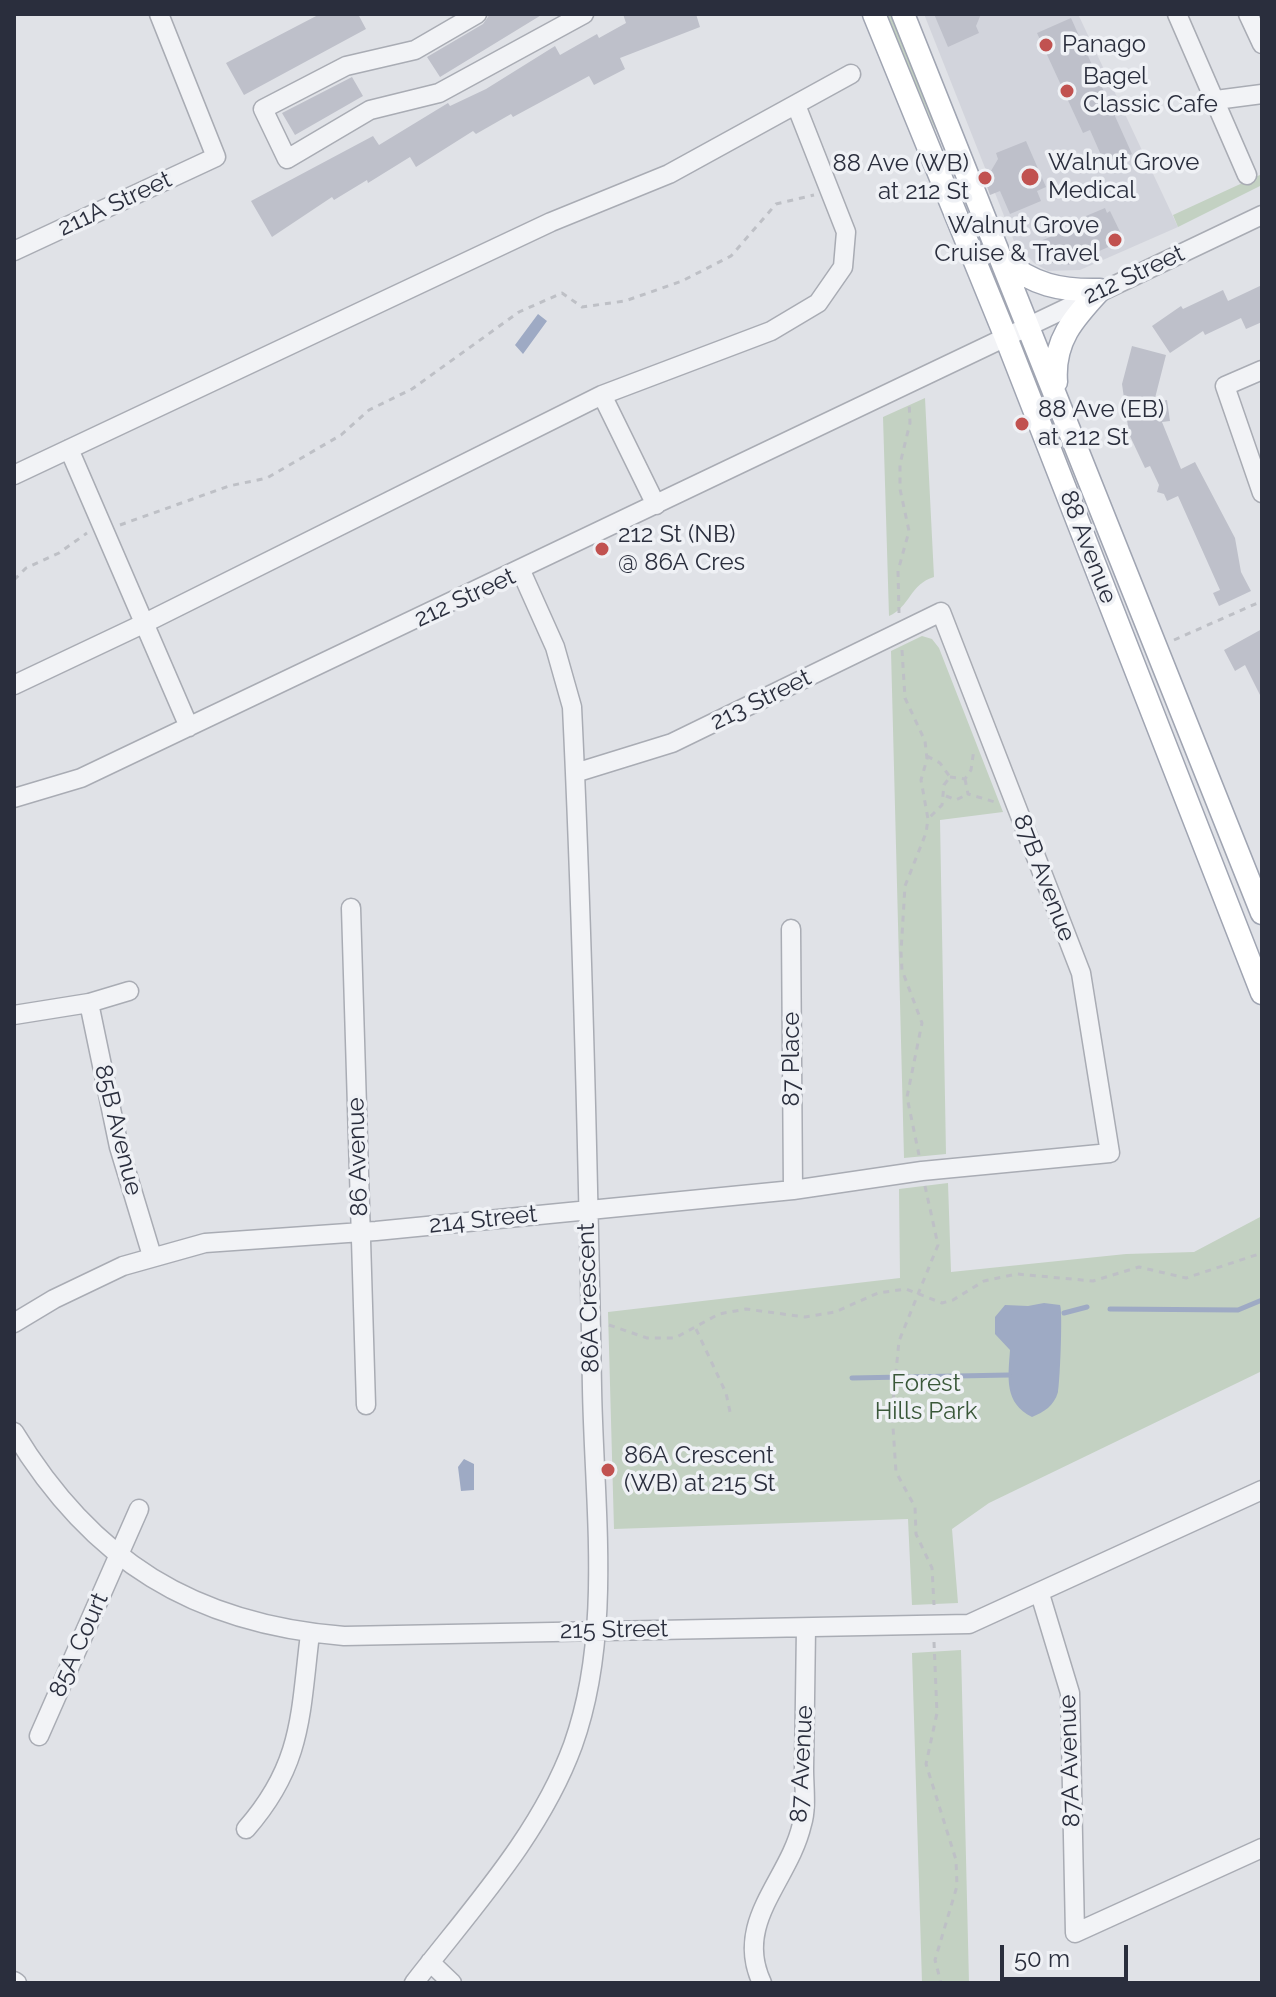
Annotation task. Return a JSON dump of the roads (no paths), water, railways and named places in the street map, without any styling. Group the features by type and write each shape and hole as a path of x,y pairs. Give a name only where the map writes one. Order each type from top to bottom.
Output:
{"main road":[{"name":"88 Avenue","path":"874,14 1005,335 1262,993"},
{"name":"88 Avenue","path":"903,14 1262,913"},
{"path":"1001,258 1037,283 1063,291 1100,290"},
{"path":"1057,399 1055,363 1059,343 1070,321 1100,290"}],"street":[{"name":"211A Street","path":"14,251 216,157 159,14"},
{"path":"477,14 415,50 346,66 263,109 287,159 370,110 439,93 584,14"},
{"path":"1177,14 1247,175"},
{"path":"1248,14 1262,44"},
{"path":"14,475 551,222 669,174 851,74"},
{"path":"1216,100 1262,94"},
{"path":"14,685 602,395 771,331 818,303 843,267 846,232 796,105"},
{"name":"212 Street","path":"14,798 81,778 521,571 908,381 1262,215"},
{"path":"1262,370 1225,386 1262,493"},
{"path":"602,395 656,505"},
{"path":"69,449 189,727"},
{"name":"86A Crescent","path":"414,1983 541,1814 573,1746 586,1703 596,1630 575,773 568,692 555,647 521,571"},
{"name":"213 Street","path":"575,773 672,743 941,612"},
{"name":"87B Avenue","path":"941,612 1081,973 1110,1153"},
{"name":"86 Avenue","path":"351,908 366,1405"},
{"name":"87 Place","path":"791,929 793,1190"},
{"path":"14,1015 89,1003 129,991"},
{"name":"85B Avenue","path":"89,1003 119,1147 152,1256"},
{"name":"214 Street","path":"14,1323 72,1289 152,1256 230,1239 360,1232 793,1190 922,1171 1110,1153"},
{"name":"215 Street","path":"14,1432 63,1503 154,1580 206,1608 310,1634 344,1636 969,1624 1262,1490"},
{"name":"85A Court","path":"39,1736 139,1509"},
{"name":"87A Avenue","path":"1040,1594 1070,1693 1075,1933 1262,1848"},
{"name":"87 Avenue","path":"762,1983 752,1939 760,1909 786,1869 803,1823 806,1628"},
{"path":"246,1829 276,1792 290,1762 299,1723 310,1634"},
{"path":"430,1962 452,1983"}],"water":[{"path":"538,314 547,321 523,354 515,345"},
{"path":"1005,1305 1060,1305 1061,1310 1059,1386 1051,1405 1032,1417 1016,1405 1012,1397 1010,1350 995,1334 995,1317"},
{"path":"464,1459 474,1464 474,1490 461,1491 458,1467"}],"waterway":[{"path":"1110,1309 1238,1310 1262,1300"},
{"path":"1064,1313 1087,1307"},
{"path":"852,1378 1009,1375"}],"place":[{"name":"Panago","path":"1046,45"},
{"name":"Bagel Classic Cafe","path":"1067,91"},
{"name":"Walnut Grove Medical","path":"1030,177"},
{"name":"88 Ave (WB) at 212 St","path":"985,178"},
{"name":"Walnut Grove Cruise & Travel","path":"1115,240"},
{"name":"88 Ave (EB) at 212 St","path":"1022,424"},
{"name":"212 St (NB) @ 86A Cres","path":"602,549"},
{"name":"86A Crescent (WB) at 215 St","path":"608,1470"}],"park label":[{"name":"Forest Hills Park","path":"926,1398"}]}
